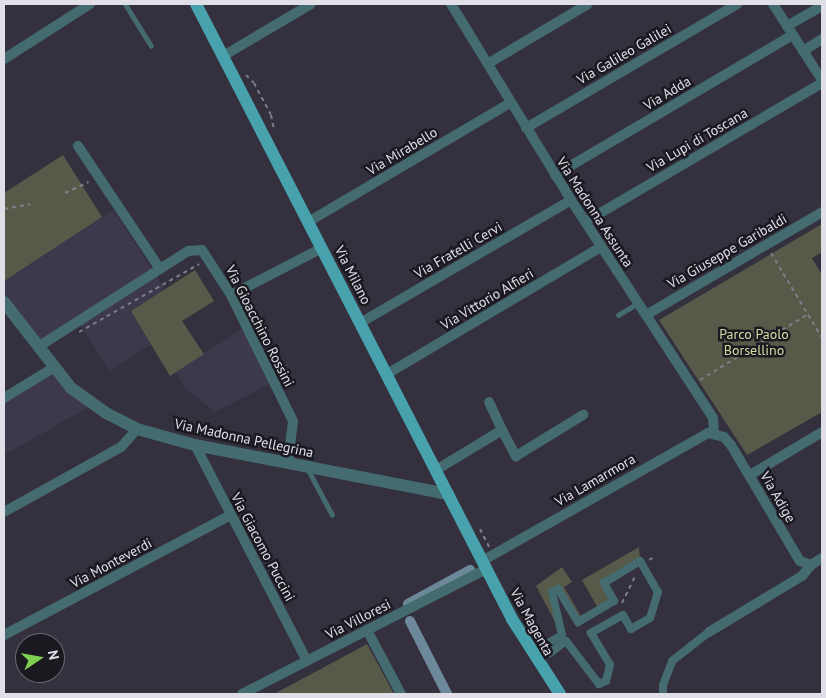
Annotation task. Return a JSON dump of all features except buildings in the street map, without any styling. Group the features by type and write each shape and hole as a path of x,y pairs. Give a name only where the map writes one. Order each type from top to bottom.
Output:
{"main road":[{"name":"Via Milano","path":"196,4 484,565"},
{"name":"Via Magenta","path":"484,565 533,656 560,694"}],"street":[{"path":"4,59 90,4"},
{"path":"223,56 311,4"},
{"name":"Via Madonna Assunta","path":"451,4 489,63 510,103 570,200 713,418 719,436"},
{"path":"489,63 588,4"},
{"name":"Via Galileo Galilei","path":"526,128 737,4"},
{"path":"773,4 822,82"},
{"path":"787,26 822,6"},
{"name":"Via Adda","path":"555,175 793,35"},
{"path":"803,51 822,39"},
{"name":"Via Lupi di Toscana","path":"585,222 822,82"},
{"name":"Via Mirabello","path":"308,222 510,103"},
{"path":"78,146 160,269"},
{"name":"Via Fratelli Cervi","path":"360,323 570,200"},
{"name":"Via Giuseppe Garibaldi","path":"646,315 822,212"},
{"name":"Via Vittorio Alfieri","path":"386,374 602,247"},
{"path":"231,295 322,248"},
{"name":"Via Gioacchino Rossini","path":"38,347 194,249 206,252 231,295 293,421 288,463"},
{"name":"Via Madonna Pellegrina","path":"4,302 8,316 38,347 53,368 88,402 137,429 195,445 448,494"},
{"path":"4,398 53,368"},
{"path":"489,402 516,456 583,415"},
{"path":"4,512 121,447 137,429"},
{"path":"436,470 502,430"},
{"path":"750,475 822,432"},
{"name":"Via Lamarmora","path":"484,565 698,436 719,436"},
{"name":"Via Adige","path":"719,436 750,475 800,561 811,564"},
{"name":"Via Giacomo Puccini","path":"195,445 307,661"},
{"name":"Via Monteverdi","path":"4,636 231,514"},
{"path":"663,694 663,685 672,661 709,632 802,576 811,564 822,558"},
{"path":"640,561 642,565 658,592 650,618 631,629 622,615 591,633 610,665 606,681 599,684 566,641 550,653 543,646 562,635 552,592 558,589 578,622 614,601 604,583 640,561"},
{"name":"Via Villoresi","path":"242,694 367,630 484,565"},
{"path":"367,630 401,694"}],"lane":[{"path":"125,4 151,46"},
{"path":"618,315 638,303"},
{"path":"307,467 332,516"}],"path":[{"path":"65,193 97,176"},
{"path":"4,209 31,204"},
{"path":"766,244 822,338"},
{"path":"73,324 80,334 194,265 199,264 204,272"},
{"path":"691,385 808,314"},
{"path":"616,608 623,602 642,565 654,557"}],"shaded area":[{"path":"113,210 165,289 131,311 151,344 110,371 79,323 41,348 4,298 4,281"},
{"path":"243,328 270,384 215,412 186,389 176,372"},
{"path":"53,372 89,407 4,455 4,402"}],"green space":[{"path":"63,155 102,217 4,281 4,193"},
{"name":"Parco Paolo Borsellino","path":"822,224 822,252 812,258 822,275 822,412 747,455 659,320"},
{"path":"195,270 214,301 182,321 204,354 170,376 131,311"},
{"path":"639,547 640,561 604,583 614,601 599,610 582,580"},
{"path":"562,567 572,582 564,587 583,620 578,622 558,589 552,592 562,635 536,586"},
{"path":"367,644 394,694 274,694 356,650"}],"waterway":[{"path":"408,604 470,570"},
{"path":"410,621 447,694"}]}
